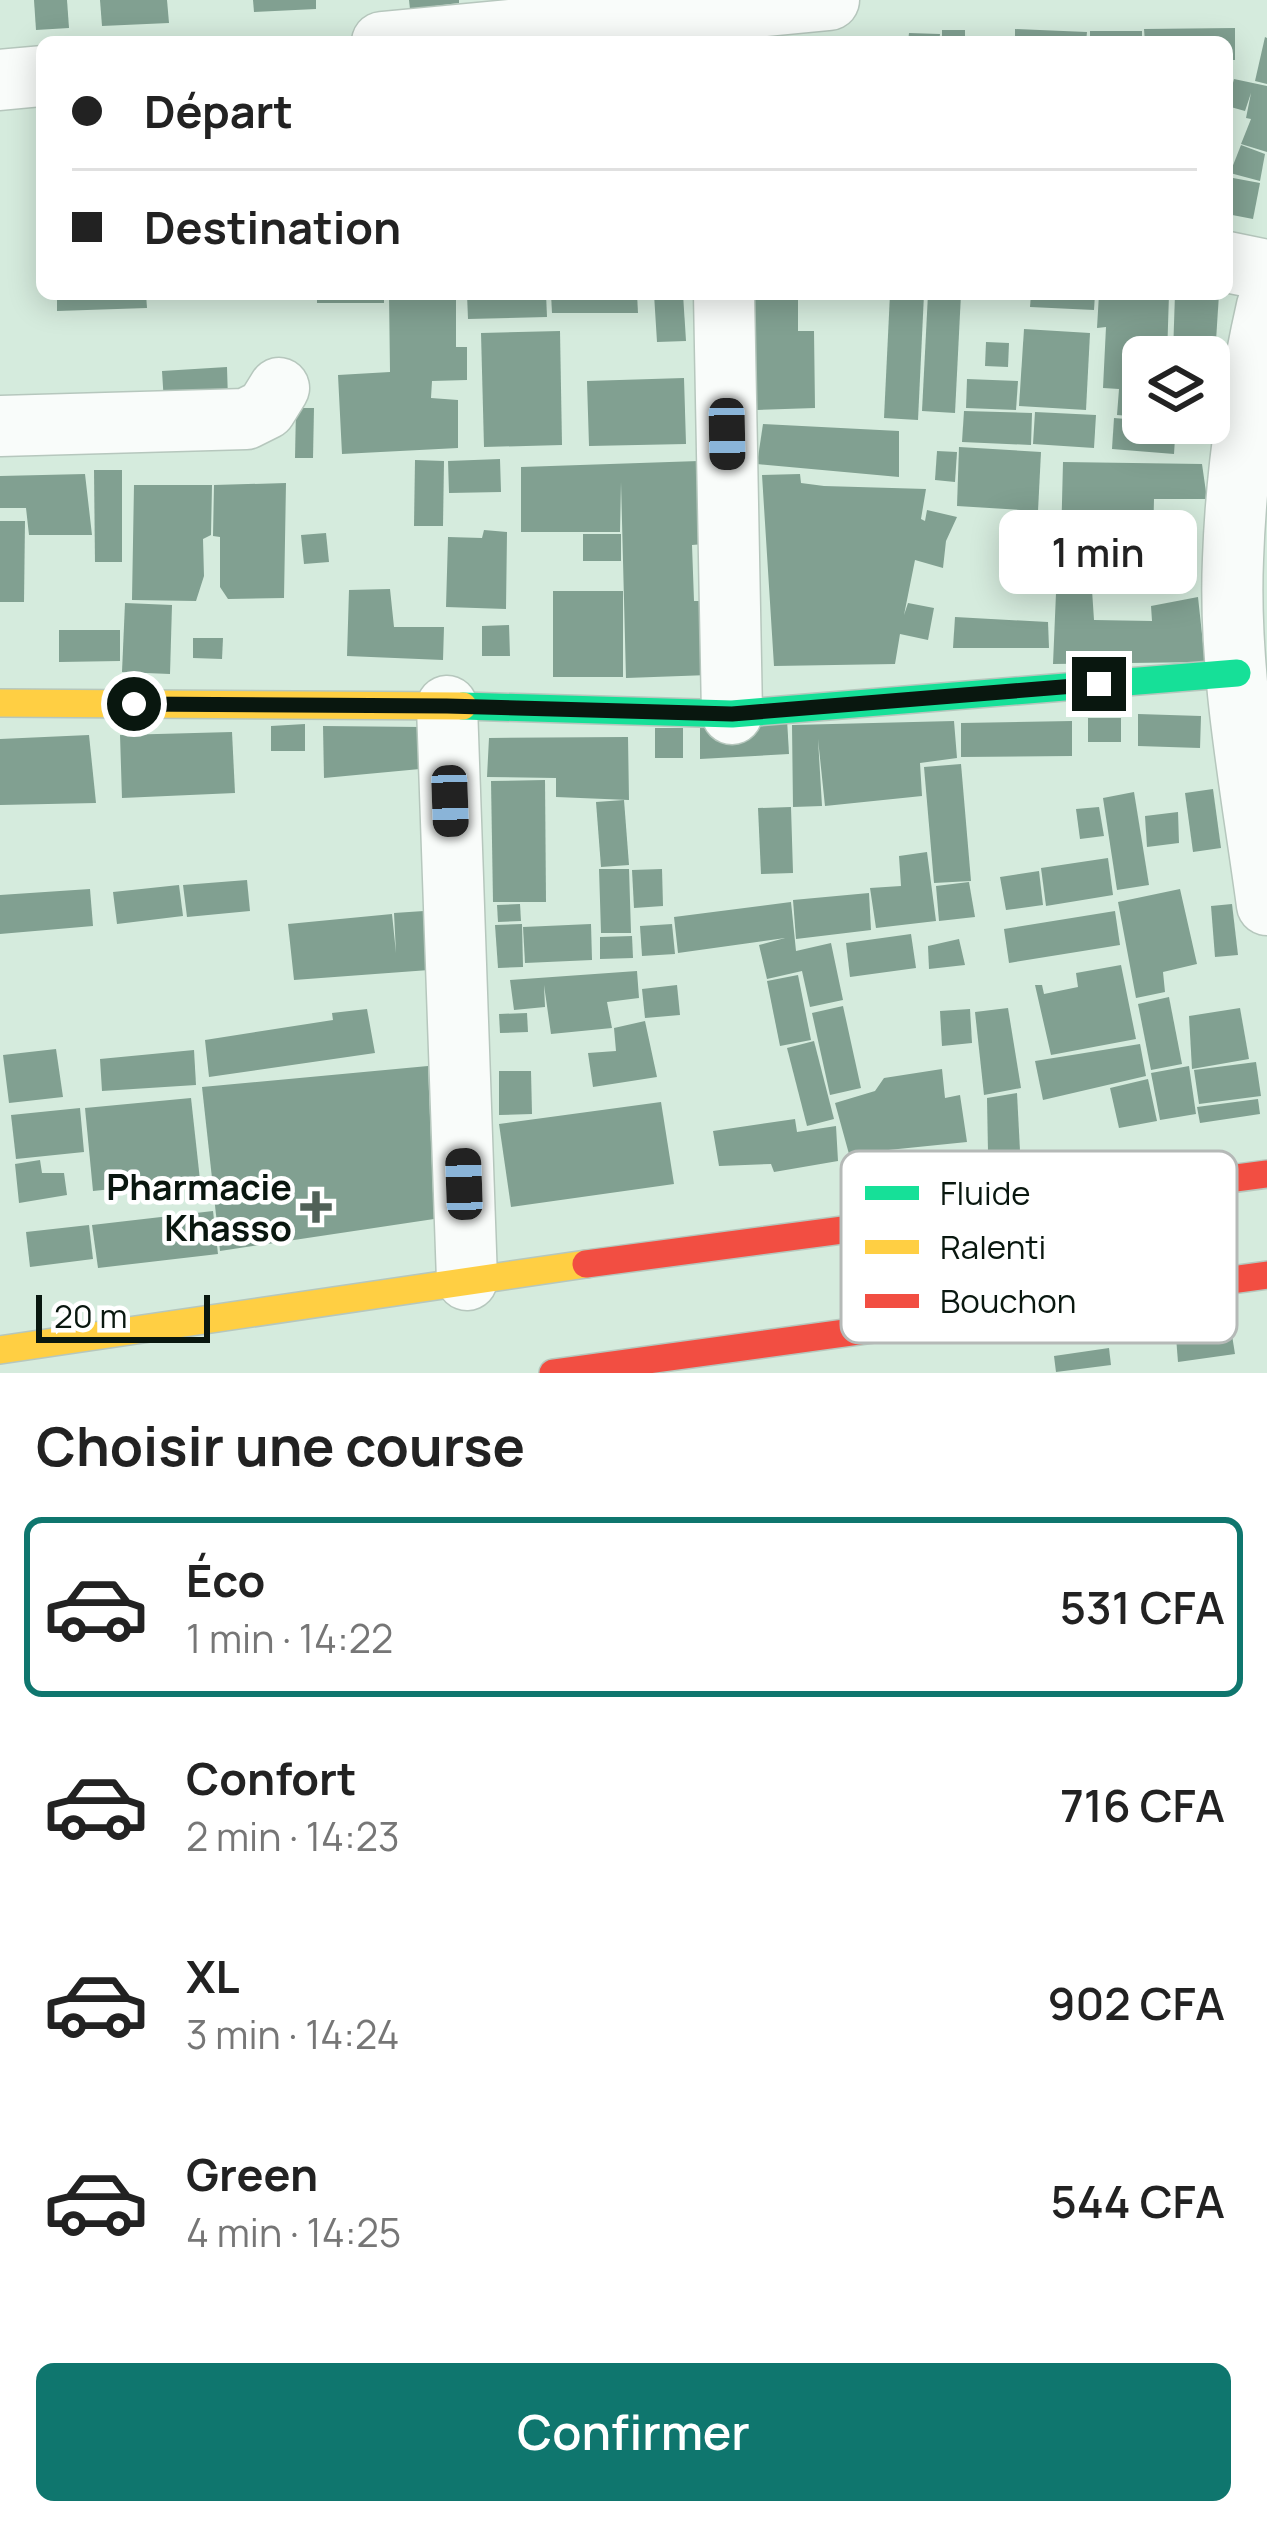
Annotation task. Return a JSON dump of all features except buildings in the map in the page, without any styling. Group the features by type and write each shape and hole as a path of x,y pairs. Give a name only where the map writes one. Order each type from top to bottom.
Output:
{"main road":[{"path":"0,703 447,706 732,714 1237,673"},
{"path":"1237,1178 1267,1174"},
{"path":"0,1350 841,1230"},
{"path":"1237,1279 1267,1275"},
{"path":"553,1373 841,1333"}],"street":[{"path":"461,36 711,17 829,0"},
{"path":"0,80 36,77"},
{"path":"1233,263 1267,270"},
{"path":"724,300 732,714"},
{"path":"1267,306 1246,401 1250,562 1237,673 1267,905"},
{"path":"0,426 246,419 266,409 279,388"},
{"path":"447,706 467,1280"}],"traffic: fast":[{"path":"463,706 732,714 1237,673"}],"traffic: slow":[{"path":"0,703 463,706"},
{"path":"0,1350 586,1264"}],"traffic: jam":[{"path":"1237,1178 1267,1174"},
{"path":"586,1264 841,1230"},
{"path":"1237,1279 1267,1275"},
{"path":"553,1373 841,1333"}],"place":[{"name":"Pharmacie Khasso","path":"316,1207"}],"route":[{"path":"134,704 732,714 1099,684"}]}
